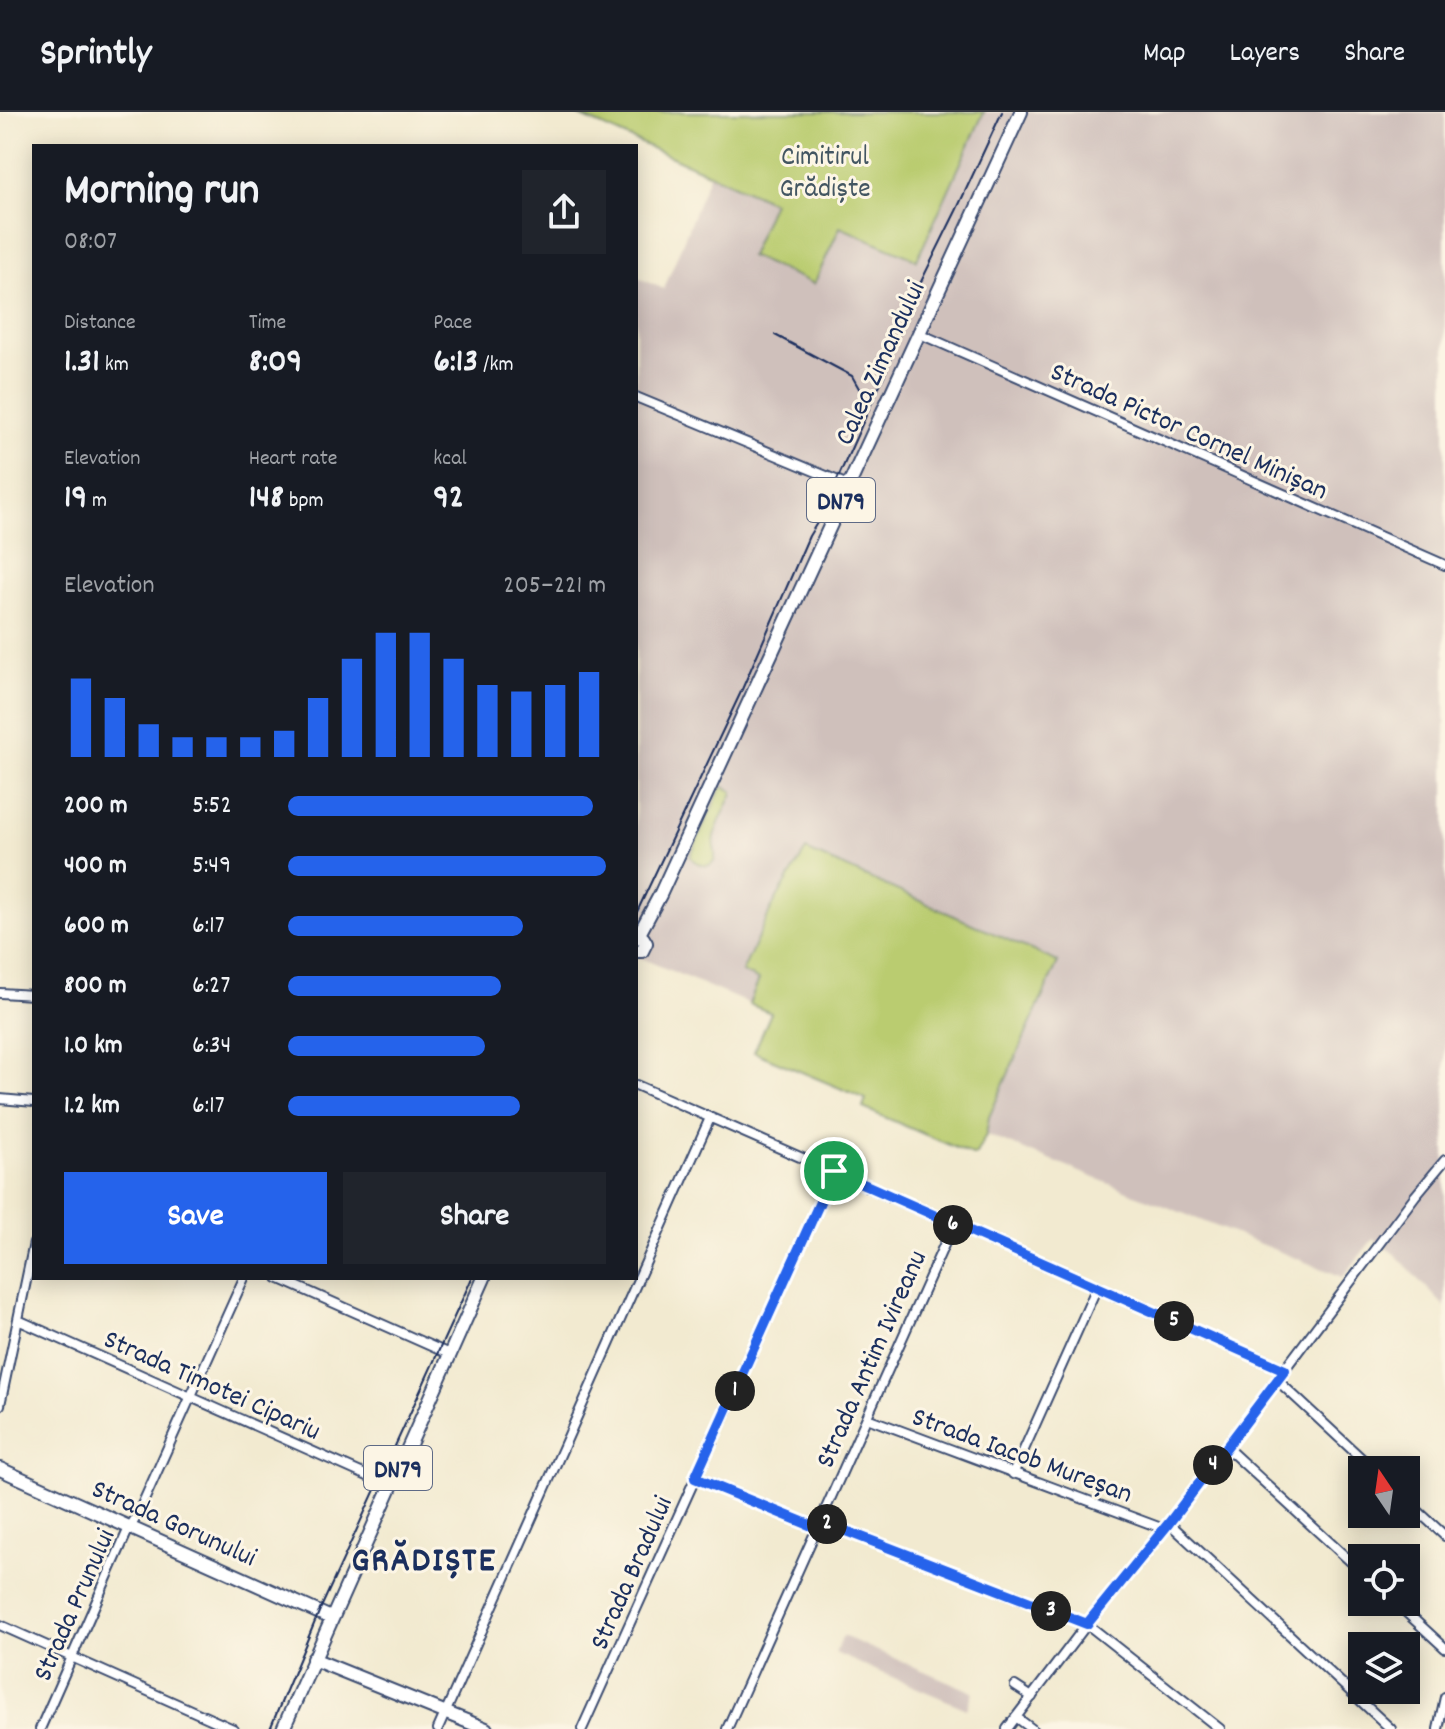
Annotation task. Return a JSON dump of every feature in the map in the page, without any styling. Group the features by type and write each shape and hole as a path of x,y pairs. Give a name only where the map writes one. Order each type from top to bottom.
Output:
{"main road":[{"name":"Calea Zimandului","path":"638,945 1021,112"},
{"name":"DN79","path":"283,1729 483,1280"},
{"name":"Strada Gorunului","path":"0,1469 331,1618"},
{"path":"313,1659 486,1729"}],"street":[{"name":"Strada Pictor Cornel Minișan","path":"918,333 1445,565"},
{"path":"638,398 848,485"},
{"path":"0,993 32,995"},
{"path":"638,1086 1285,1370"},
{"path":"0,1099 32,1102"},
{"path":"638,1279 710,1118"},
{"path":"1007,1729 1445,1160"},
{"name":"Strada Bradului","path":"582,1729 834,1171"},
{"name":"Strada Antim Ivireanu","path":"727,1729 953,1225"},
{"path":"0,1405 32,1253"},
{"name":"Strada Prunului","path":"40,1729 243,1280"},
{"path":"282,1280 449,1354"},
{"path":"438,1729 638,1280"},
{"path":"1013,1474 1097,1287"},
{"name":"Strada Timotei Cipariu","path":"18,1320 390,1486"},
{"path":"1277,1380 1359,1456"},
{"name":"Strada Iacob Mureșan","path":"867,1418 1013,1474 1166,1526 1391,1729"},
{"path":"1226,1447 1348,1559"},
{"path":"695,1478 1087,1624 1220,1729"},
{"path":"1420,1513 1445,1536"},
{"path":"1410,1616 1445,1648"},
{"path":"0,1625 233,1729"},
{"path":"1015,1686 1032,1697"},
{"path":"1438,1729 1445,1697"},
{"path":"1016,1717 1032,1729"}],"shaded area":[{"path":"582,112 1445,112 1445,1307 1396,1255 1373,1239 1343,1277 987,1135 975,1156 863,1108 866,1099 754,1052 771,1013 638,957 638,278 664,289 713,166"},
{"path":"843,1636 973,1692 967,1709 835,1653"}],"green space":[{"name":"Cimitirul Grădiște","path":"571,112 984,112 917,260 840,227 814,284 750,256 773,202"},
{"path":"725,787 733,793 714,837 713,862 703,865 690,856 721,788"},
{"path":"806,850 1058,962 989,1117 986,1135 975,1156 863,1108 866,1099 754,1052 771,1013 749,1004 759,980 742,972 775,901"}],"tram line":[{"path":"638,910 740,694 886,371 908,308 1002,112"},
{"path":"775,335 852,376 861,392 861,416"},
{"path":"270,1729 319,1612 471,1280"}],"district":[{"name":"GRĂDIȘTE","path":"424,1557"}],"route":[{"path":"834,1171 1285,1370 1169,1523 1087,1624 820,1521 817,1528 695,1478 834,1171"}]}
